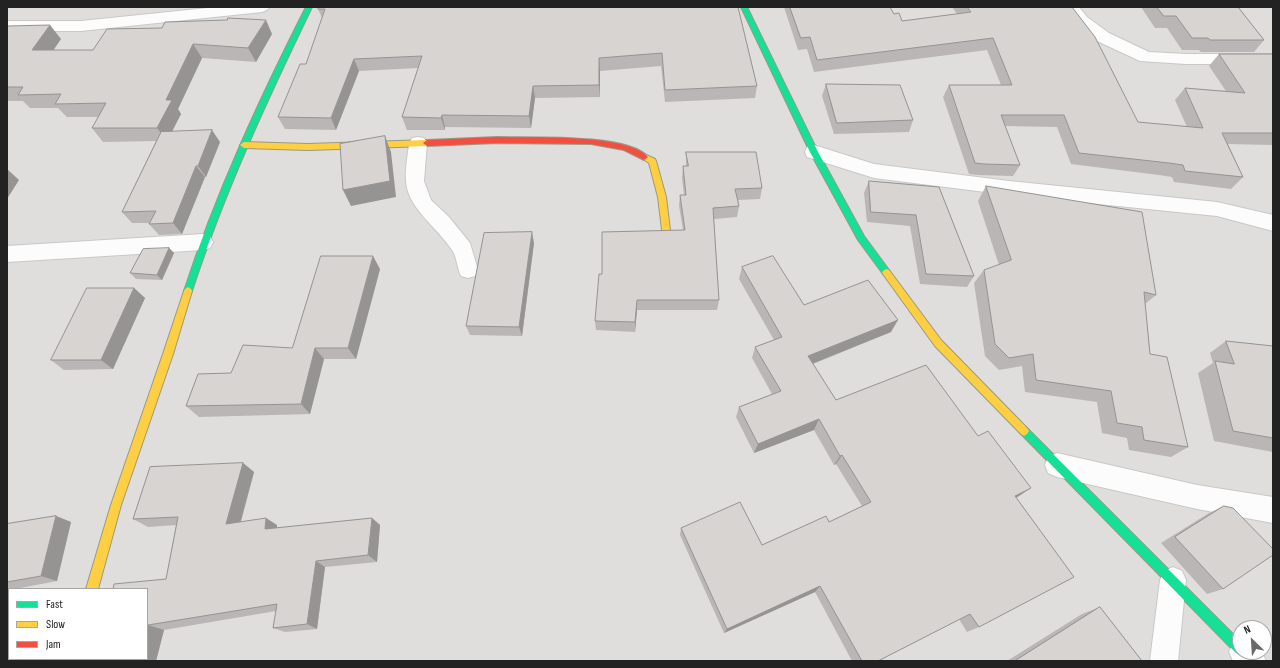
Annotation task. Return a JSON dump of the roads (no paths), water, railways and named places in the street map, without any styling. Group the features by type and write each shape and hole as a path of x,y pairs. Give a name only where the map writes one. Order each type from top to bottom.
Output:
{"street":[{"path":"7,26 81,26 262,7"},
{"path":"92,588 116,505 168,354 203,242 271,82 309,7"},
{"path":"744,7 814,152 861,238 938,343 1232,641"},
{"path":"1071,7 1081,20 1103,37 1146,57 1186,59 1273,59"},
{"path":"244,145 308,146 496,140 591,140 626,148 652,161 662,197 666,230"},
{"path":"418,142 415,181 423,204 442,222 463,249 468,270"},
{"path":"814,152 874,171 1009,188 1217,209 1273,223"},
{"path":"7,254 203,242"},
{"path":"1057,465 1197,497 1273,510"},
{"path":"1164,661 1172,580"}]}
